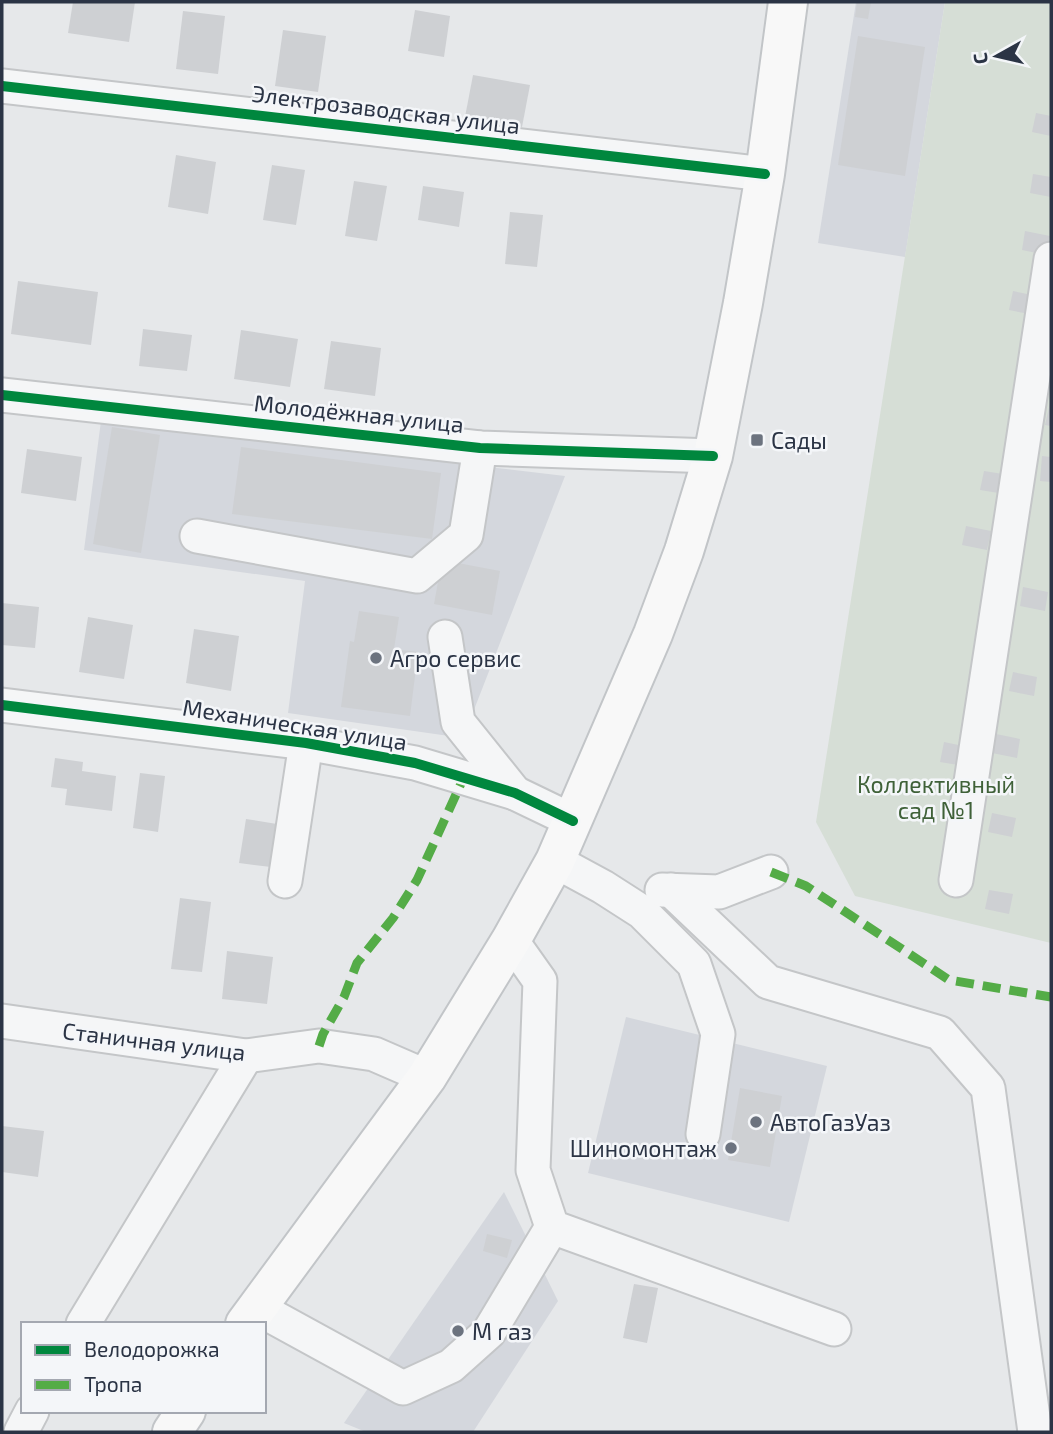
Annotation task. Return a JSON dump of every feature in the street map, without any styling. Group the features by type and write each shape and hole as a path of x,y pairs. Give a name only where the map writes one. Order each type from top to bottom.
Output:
{"main road":[{"path":"251,1316 428,1077 511,940 555,861 657,622 684,551 713,456 765,174 788,2"},
{"path":"172,1432 185,1413"}],"street":[{"name":"Электрозаводская улица","path":"2,86 765,174"},
{"path":"956,880 1051,259"},
{"name":"Молодёжная улица","path":"2,395 480,448 713,456"},
{"path":"197,536 417,576 466,536 480,448"},
{"path":"445,637 458,722 514,793"},
{"name":"Механическая улица","path":"2,705 306,743 415,763 514,793 573,821"},
{"path":"285,881 306,743"},
{"path":"555,861 642,912 694,964 718,1034 702,1134"},
{"path":"603,887 719,892 771,872"},
{"path":"671,890 768,982 940,1033 988,1088 1035,1432"},
{"path":"266,1323 403,1388 451,1366 489,1332 552,1227 533,1170 540,981 511,940"},
{"name":"Станичная улица","path":"2,1021 246,1056 319,1046 374,1054 428,1077"},
{"path":"84,1322 246,1056"},
{"path":"552,1227 834,1329"},
{"path":"22,1432 32,1413"}],"shaded area":[{"path":"856,2 945,2 905,257 818,243"},
{"path":"101,421 565,476 463,738 288,713 305,581 84,550"},
{"path":"626,1017 827,1066 789,1222 588,1173"},
{"path":"504,1192 558,1301 473,1432 366,1432 344,1423"}],"green space":[{"name":"Коллективный сад №1","path":"945,2 1051,2 1051,943 855,896 816,822"}],"building":[{"path":"73,2 135,2 129,42 68,33"},
{"path":"857,2 871,2 868,19 855,17"},
{"path":"415,10 450,16 444,57 408,51"},
{"path":"183,11 225,16 218,74 176,69"},
{"path":"283,30 326,36 318,92 275,86"},
{"path":"858,36 925,47 905,176 838,165"},
{"path":"473,75 530,85 522,127 465,117"},
{"path":"1036,113 1051,116 1051,136 1032,132"},
{"path":"176,155 216,162 208,214 168,207"},
{"path":"272,165 305,170 296,225 263,220"},
{"path":"1033,174 1051,177 1051,197 1030,193"},
{"path":"354,181 387,186 377,241 345,236"},
{"path":"423,186 464,192 459,227 418,220"},
{"path":"510,212 543,215 537,267 505,264"},
{"path":"1025,231 1050,236 1046,255 1022,250"},
{"path":"18,281 98,292 91,345 11,334"},
{"path":"1013,291 1037,296 1034,315 1009,310"},
{"path":"143,329 192,335 187,371 139,366"},
{"path":"241,330 298,339 290,387 234,379"},
{"path":"331,341 381,348 375,396 324,389"},
{"path":"1051,403 1051,426 1045,425"},
{"path":"112,427 160,435 141,553 93,544"},
{"path":"241,447 441,473 432,539 232,514"},
{"path":"27,449 82,457 76,501 21,493"},
{"path":"1042,456 1051,457 1051,482 1040,481"},
{"path":"984,471 1009,475 1005,494 980,490"},
{"path":"966,526 991,531 987,550 962,545"},
{"path":"442,560 500,571 492,615 434,604"},
{"path":"1023,587 1048,592 1045,611 1020,606"},
{"path":"2,603 39,607 35,648 2,645"},
{"path":"359,611 399,617 394,649 418,652 410,716 341,707 350,641 354,642"},
{"path":"88,617 133,625 124,679 79,672"},
{"path":"194,629 239,636 231,691 186,683"},
{"path":"1013,672 1037,677 1034,696 1009,691"},
{"path":"996,734 1020,739 1017,758 992,753"},
{"path":"944,742 968,747 964,766 940,762"},
{"path":"55,758 83,762 82,771 116,776 112,811 65,805 67,789 51,787"},
{"path":"140,773 165,776 158,832 133,828"},
{"path":"992,813 1016,818 1012,837 988,832"},
{"path":"246,819 277,824 271,867 239,863"},
{"path":"989,890 1013,894 1009,914 985,909"},
{"path":"180,898 211,902 202,972 171,969"},
{"path":"227,951 273,957 267,1004 222,999"},
{"name":"АвтоГазУаз","path":"740,1088 782,1096 770,1167 728,1160"},
{"path":"2,1126 44,1131 38,1177 2,1172"},
{"path":"487,1234 512,1240 507,1258 483,1251"},
{"path":"634,1284 658,1288 647,1343 623,1338"}],"marked path":[{"path":"319,1046 344,997 357,963 393,918 417,880 464,777"},
{"path":"771,872 806,886 949,980 1051,997"}],"cycle path":[{"path":"2,86 765,174"},
{"path":"2,395 480,448 713,456"},
{"path":"2,705 306,743 415,763 515,793 573,821"}],"place":[{"name":"Сады","path":"757,440"},
{"name":"Агро сервис","path":"376,658"},
{"name":"АвтоГазУаз","path":"756,1122"},
{"name":"Шиномонтаж","path":"731,1148"},
{"name":"М газ","path":"458,1331"}]}
